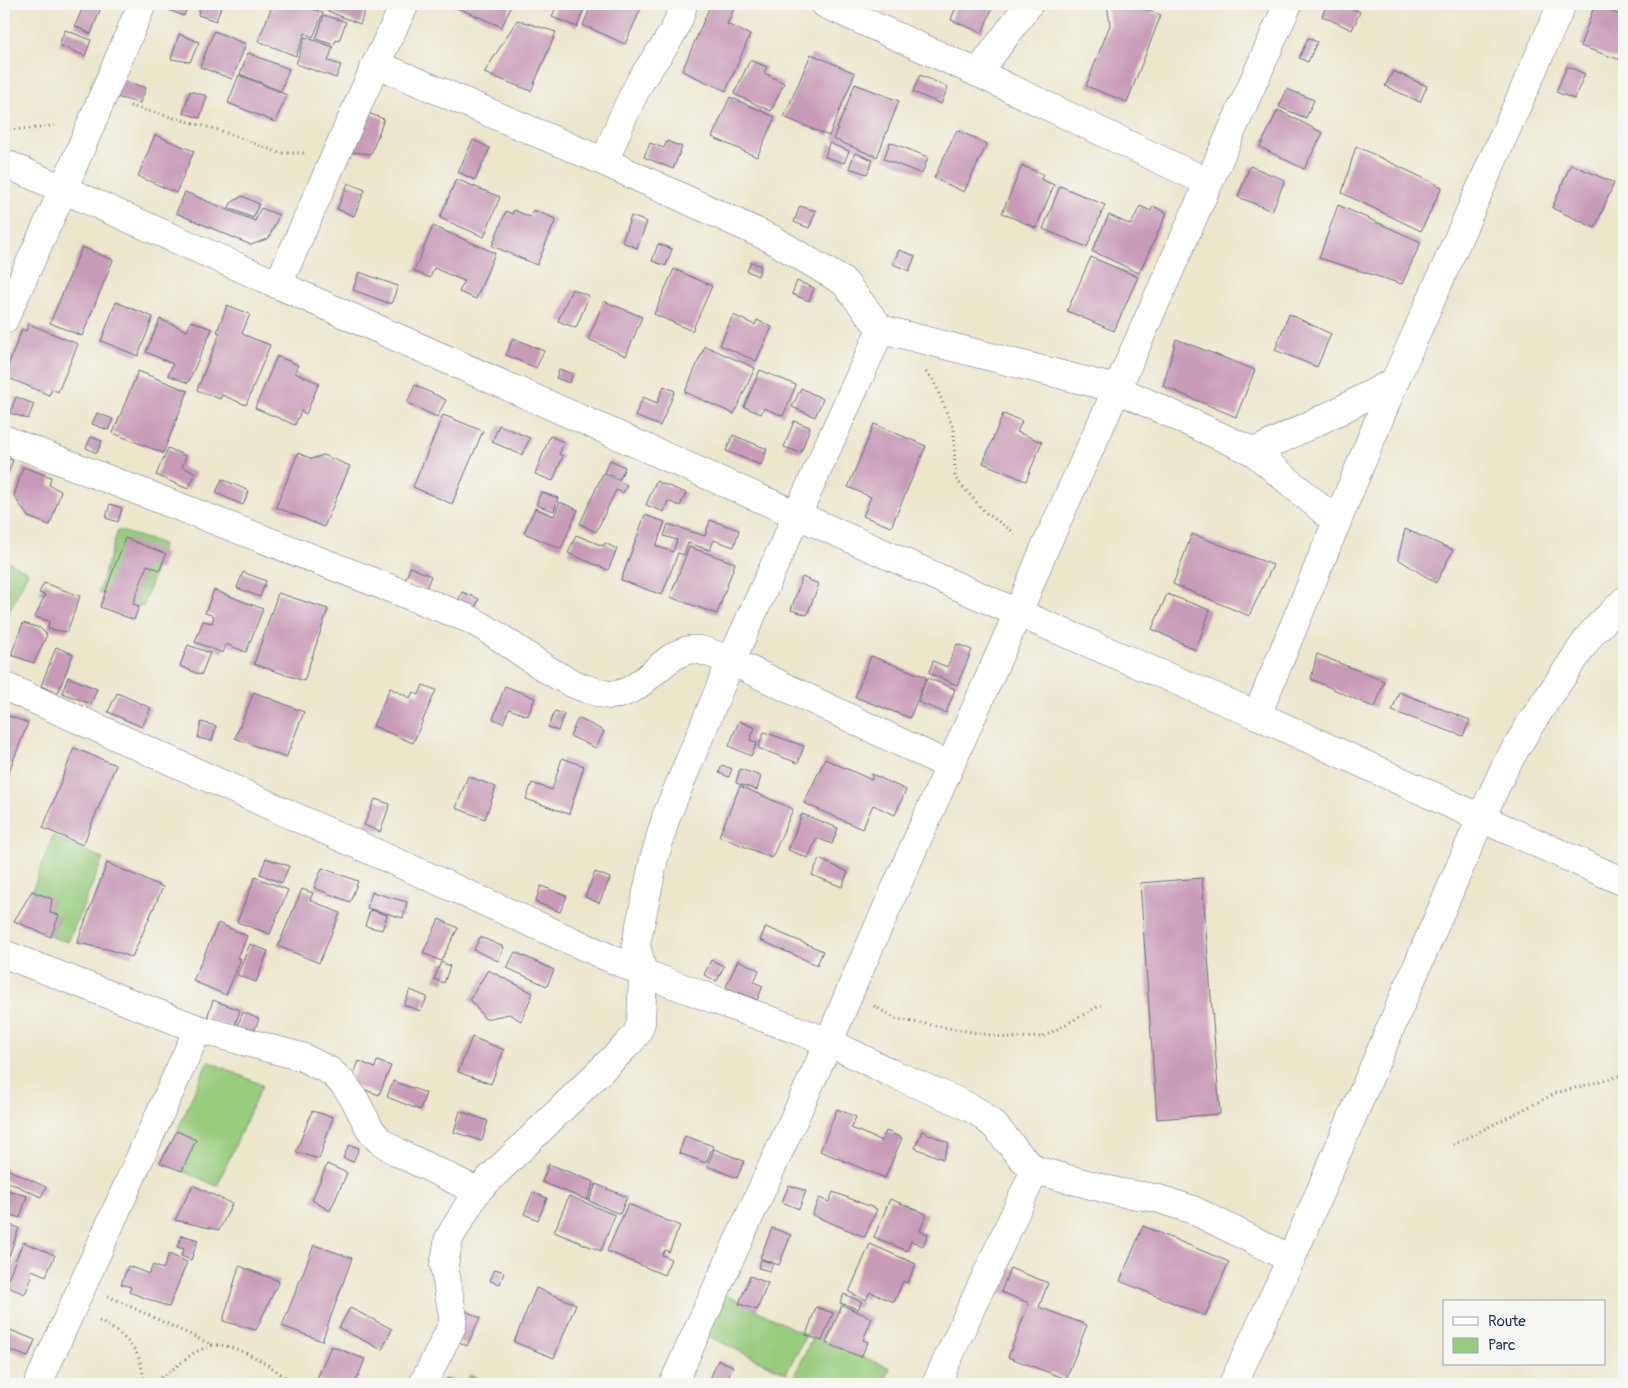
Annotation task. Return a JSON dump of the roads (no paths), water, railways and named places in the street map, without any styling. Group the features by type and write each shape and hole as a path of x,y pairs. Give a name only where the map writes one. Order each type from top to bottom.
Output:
{"street":[{"path":"4,320 63,190 142,4"},
{"path":"278,285 376,64 405,4"},
{"path":"605,162 620,120 652,61 670,38 684,4"},
{"path":"824,4 978,73 1208,183"},
{"path":"978,73 1029,4"},
{"path":"673,1384 829,1042 1018,613 1043,552 1288,4"},
{"path":"1257,715 1395,381 1562,4"},
{"path":"376,64 605,162 772,239 844,282 881,329 1117,389 1254,452 1337,522"},
{"path":"4,163 797,516 1257,715 1624,882"},
{"path":"423,1384 452,1326 453,1317 444,1265 449,1238 477,1191 636,1035 640,1023 642,974 636,944 652,868 666,817 731,661 881,329"},
{"path":"1254,452 1339,411 1395,381"},
{"path":"4,439 467,618 489,630 542,667 577,685 601,694 612,695 636,686 671,657 689,650 703,651 731,661 950,766"},
{"path":"1232,1384 1291,1259 1481,818 1506,765 1531,723 1591,634 1624,601"},
{"path":"4,686 642,974 829,1042 891,1073 959,1102 978,1112 995,1126 1022,1158 1035,1170 1117,1192 1156,1198 1193,1210 1291,1259"},
{"path":"4,954 198,1029 302,1057 330,1071 343,1083 354,1098 378,1140 397,1152 477,1191"},
{"path":"38,1384 198,1029"},
{"path":"936,1384 1035,1170"}]}
